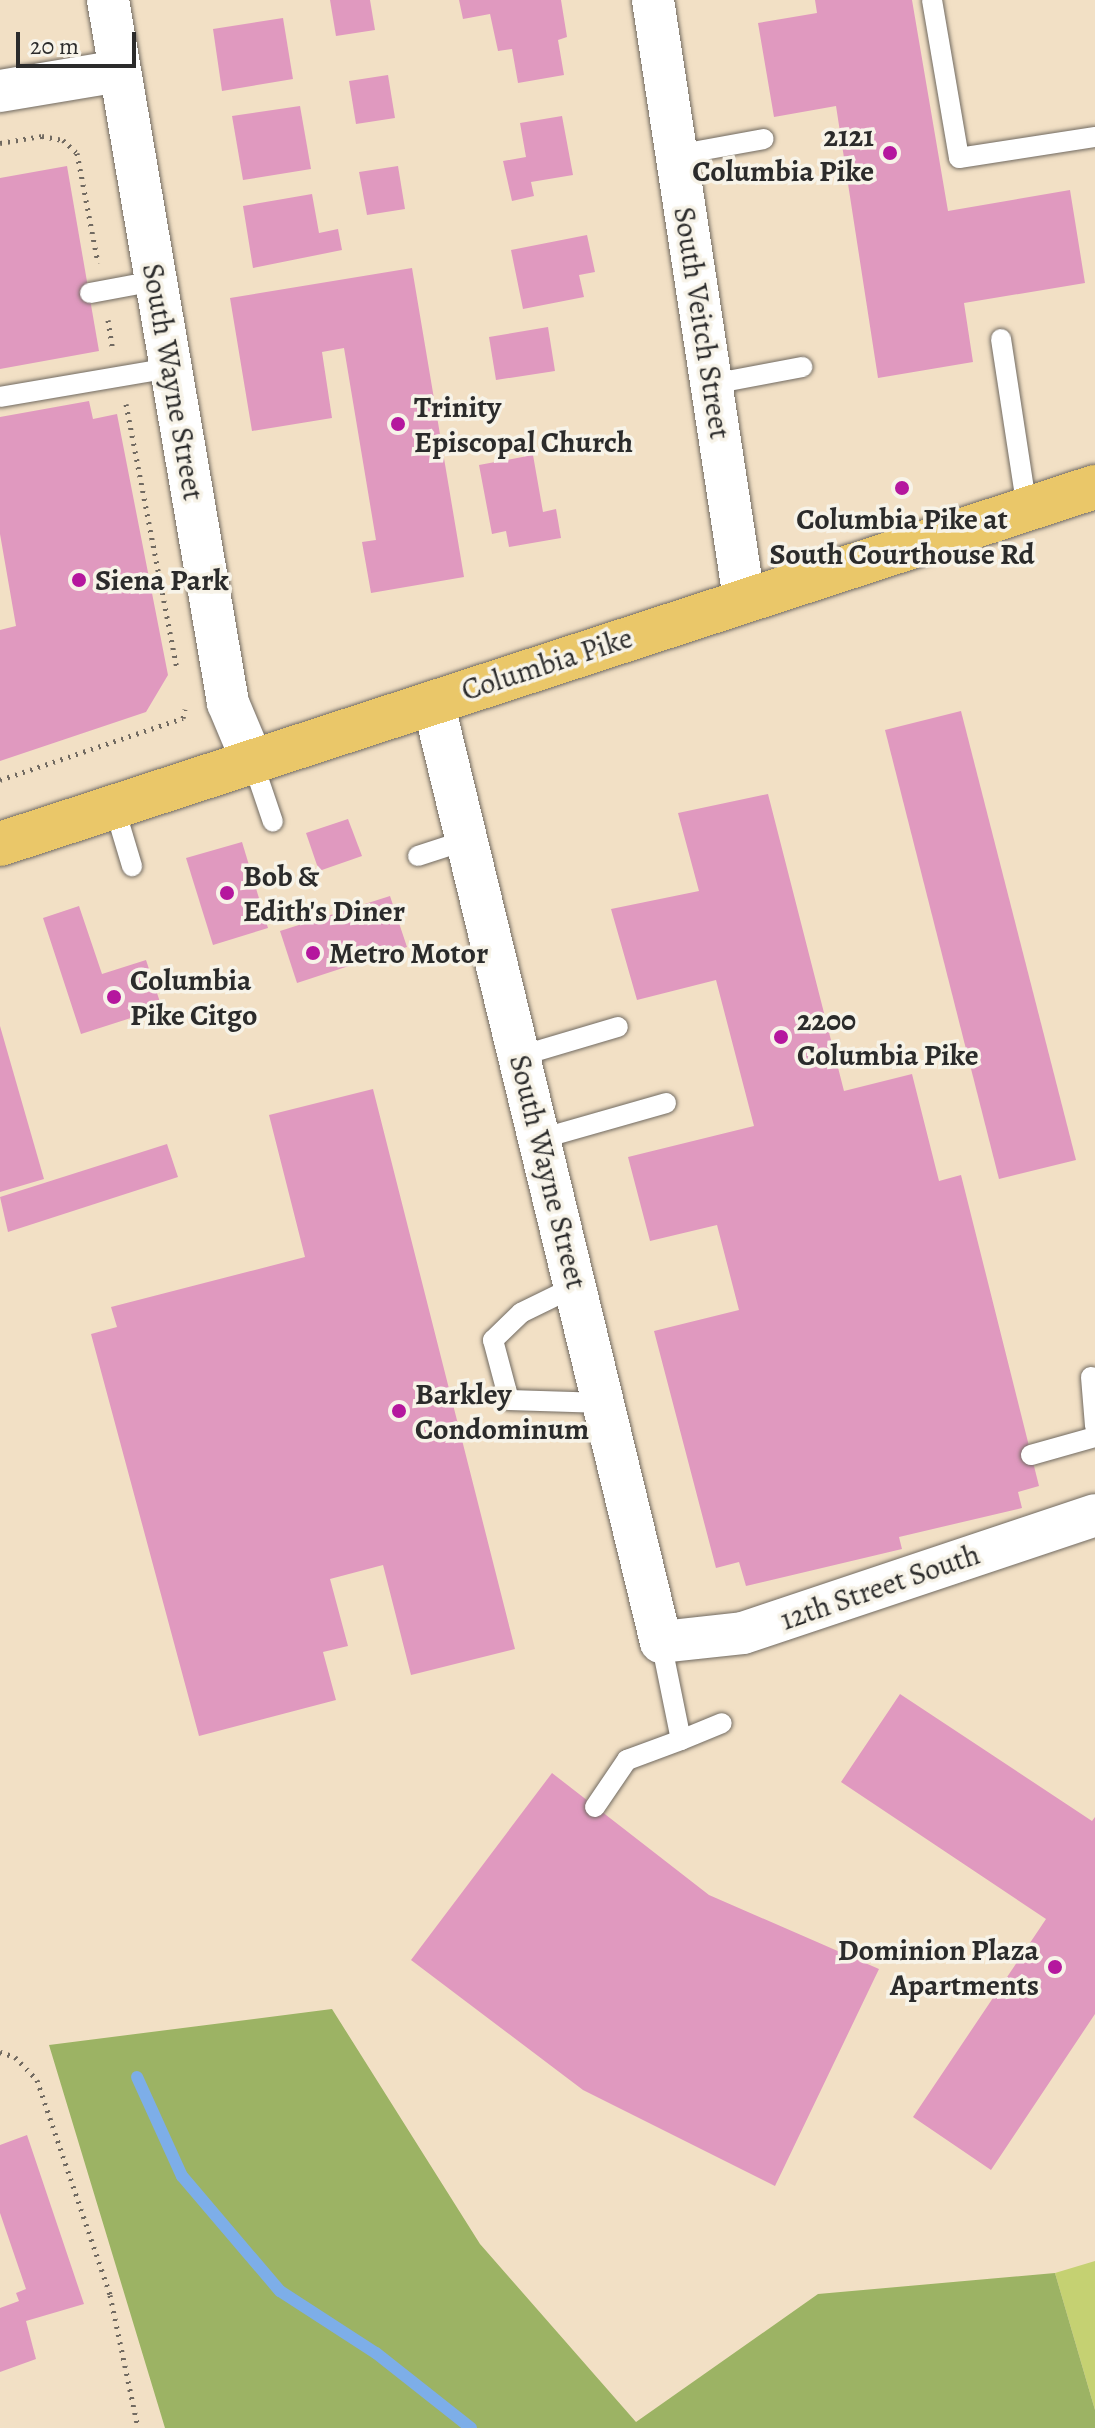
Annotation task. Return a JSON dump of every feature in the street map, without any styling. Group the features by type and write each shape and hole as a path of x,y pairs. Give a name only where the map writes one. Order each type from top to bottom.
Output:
{"main road":[{"name":"Columbia Pike","path":"0,844 1095,487"}],"street":[{"name":"South Wayne Street","path":"108,0 228,703 252,760"},
{"name":"South Veitch Street","path":"653,0 744,599"},
{"path":"0,91 119,71"},
{"name":"South Wayne Street","path":"433,702 661,1642"},
{"name":"12th Street South","path":"661,1642 743,1633 1095,1515"}],"lane":[{"path":"932,0 959,158 1095,137"},
{"path":"676,155 764,139"},
{"path":"96,292 155,281"},
{"path":"1001,339 1027,509"},
{"path":"712,384 802,367"},
{"path":"0,397 170,368"},
{"path":"252,760 273,822"},
{"path":"114,806 132,866"},
{"path":"418,856 467,840"},
{"path":"520,1056 618,1027"},
{"path":"540,1139 666,1103"},
{"path":"576,1286 521,1313 493,1340 509,1400 604,1403"},
{"path":"1091,1377 1095,1426"},
{"path":"1031,1455 1095,1437"},
{"path":"661,1642 681,1740"},
{"path":"595,1807 627,1760 722,1723"}],"path":[{"path":"0,143 42,136 63,140 77,153 96,292 113,351"},
{"path":"124,395 180,677"},
{"path":"0,780 183,718 188,698"},
{"path":"0,2052 15,2057 37,2080 110,2295 138,2428"}],"green space":[{"path":"332,2009 480,2244 636,2422 818,2294 1055,2273 1095,2410 1095,2428 165,2428 49,2045"},
{"path":"1095,2261 1095,2410 1055,2273"}],"building":[{"path":"330,0 370,0 375,30 336,36"},
{"path":"459,0 561,0 567,37 558,40 564,75 518,83 512,49 498,51 490,14 463,19"},
{"name":"2121 Columbia Pike","path":"815,0 912,0 948,211 1070,190 1085,283 964,303 973,362 878,378 836,106 774,117 758,23 817,13"},
{"path":"283,18 293,79 222,91 213,29"},
{"path":"388,75 395,118 356,124 349,81"},
{"path":"300,106 311,169 243,180 232,116"},
{"path":"562,116 573,175 531,182 534,196 512,201 503,161 526,157 520,123"},
{"path":"67,166 99,351 0,369 0,178"},
{"path":"398,166 405,209 367,215 359,172"},
{"path":"312,194 319,233 338,229 342,250 253,268 243,206"},
{"path":"587,235 595,272 579,275 584,297 523,309 511,250"},
{"name":"Trinity Episcopal Church","path":"412,268 464,577 371,593 362,542 376,540 344,348 322,352 332,418 252,431 230,298"},
{"path":"548,327 555,371 496,380 489,337"},
{"name":"Siena Park","path":"89,401 93,419 117,414 168,675 146,712 0,761 0,630 16,626 0,534 0,417"},
{"path":"533,455 543,512 556,509 561,538 509,547 506,531 492,534 479,465"},
{"path":"961,711 1076,1160 999,1179 885,730"},
{"path":"768,794 844,1091 912,1074 939,1181 961,1175 1039,1486 1018,1492 1022,1508 899,1537 902,1549 746,1586 739,1562 716,1568 654,1331 739,1310 717,1225 650,1241 628,1157 754,1126 716,980 637,1000 611,909 699,891 678,813"},
{"path":"348,819 362,856 319,871 306,833"},
{"name":"Bob & Edith's Diner","path":"242,842 268,928 213,945 186,858"},
{"path":"390,896 407,947 297,983 280,931"},
{"name":"Columbia Pike Citgo","path":"79,906 102,974 146,960 162,1008 81,1034 43,918"},
{"path":"0,1026 44,1179 0,1192"},
{"path":"373,1089 515,1649 411,1675 383,1565 330,1579 348,1646 323,1652 336,1700 199,1736 91,1334 117,1327 111,1307 305,1257 269,1115"},
{"path":"167,1144 178,1177 8,1232 0,1197"},
{"name":"Dominion Plaza Apartments","path":"900,1694 1092,1821 1095,1817 1095,2014 991,2170 913,2117 1046,1919 841,1782"},
{"path":"552,1773 709,1895 879,1969 775,2186 583,2090 411,1960"},
{"path":"27,2135 84,2304 26,2321 36,2359 0,2372 0,2308 19,2301 16,2293 26,2289 0,2213 0,2145"}],"waterway":[{"path":"137,2077 182,2176 280,2291 376,2353 471,2428"}],"place":[{"name":"2121 Columbia Pike","path":"890,153"},
{"name":"Trinity Episcopal Church","path":"398,424"},
{"name":"Columbia Pike at South Courthouse Rd","path":"902,488"},
{"name":"Siena Park","path":"79,580"},
{"name":"Bob & Edith's Diner","path":"227,893"},
{"name":"Metro Motor","path":"313,953"},
{"name":"Columbia Pike Citgo","path":"114,997"},
{"name":"2200 Columbia Pike","path":"781,1037"},
{"name":"Barkley Condominum","path":"399,1411"},
{"name":"Dominion Plaza Apartments","path":"1055,1967"}]}
